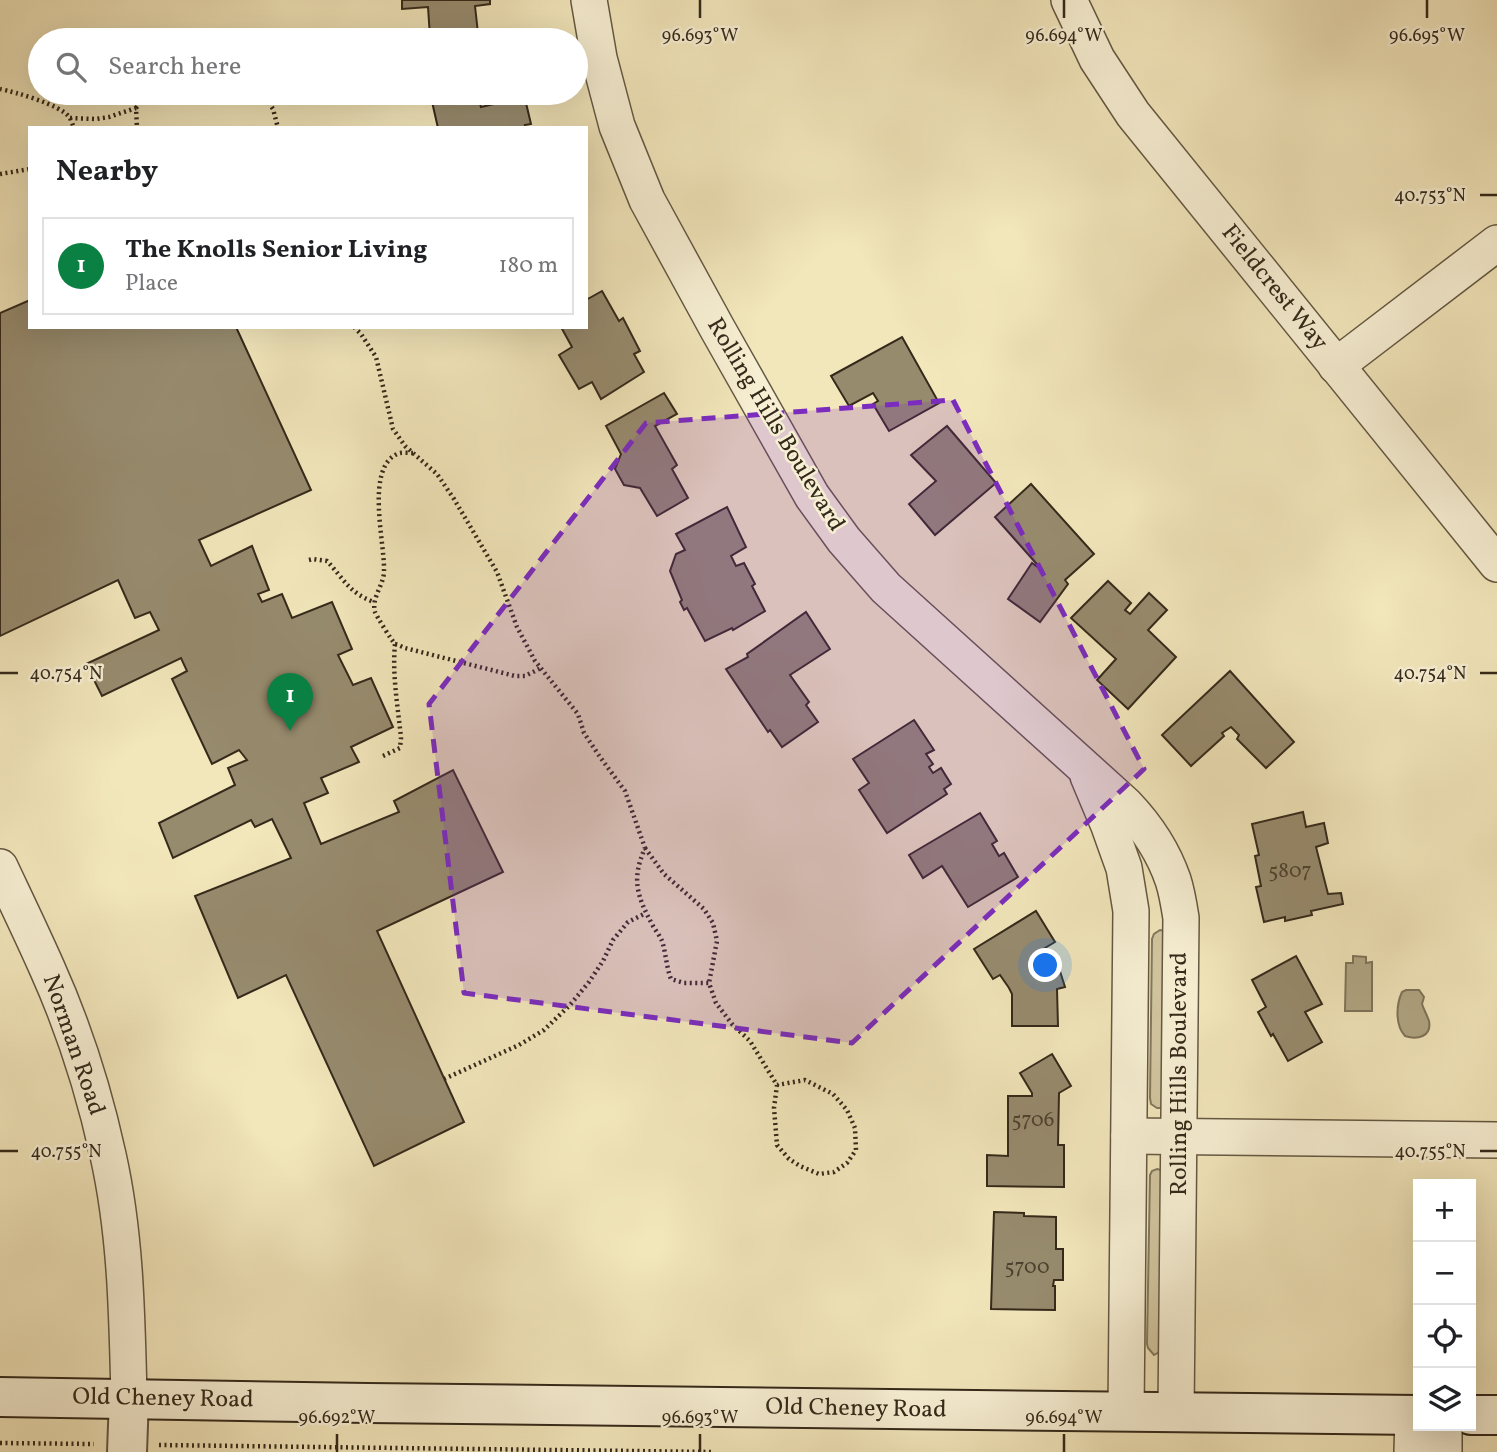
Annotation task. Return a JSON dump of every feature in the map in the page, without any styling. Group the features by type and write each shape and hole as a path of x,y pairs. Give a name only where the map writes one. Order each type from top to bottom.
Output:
{"main road":[{"name":"Old Cheney Road","path":"0,1396 1126,1411 1413,1426"},
{"path":"127,1452 129,1398"},
{"path":"1476,1415 1497,1415"}],"street":[{"name":"Rolling Hills Boulevard","path":"589,0 599,58 617,126 647,200 812,496 844,540 886,588 1126,805 1139,818 1160,848 1174,882 1181,918 1176,1413"},
{"name":"Fieldcrest Way","path":"1069,0 1097,59 1133,114 1497,564"},
{"path":"1336,366 1497,243"},
{"name":"Rolling Hills Boulevard","path":"1085,770 1124,868 1131,911 1126,1411"},
{"name":"Norman Road","path":"0,867 48,970 70,1026 100,1122 111,1168 123,1245 129,1398"},
{"path":"1129,1136 1497,1140"},
{"path":"1426,1431 1444,1452"}],"path":[{"path":"0,89 28,97"},
{"path":"50,105 62,110 73,126"},
{"path":"70,118 96,120 138,105"},
{"path":"270,105 277,126"},
{"path":"136,108 137,126"},
{"path":"0,174 28,169"},
{"path":"356,329 376,357 393,429 405,446 437,474 454,499 497,572 517,627 535,661 568,699 578,714 584,733 625,791 645,848 664,874 704,909 713,923 717,941 709,983 716,1003 750,1041 777,1085 774,1108 777,1145 789,1159 820,1174 834,1172 847,1163 856,1150 855,1128 847,1110 832,1094 805,1080 777,1085"},
{"path":"414,453 398,453 389,460 380,478 385,569 384,580 374,601 375,612 396,644 515,676 525,676 541,668"},
{"path":"309,560 327,561 349,588 362,598 374,601"},
{"path":"383,756 400,748 393,661 396,644"},
{"path":"645,848 638,865 637,889 646,913 662,941 671,978 684,983 709,983"},
{"path":"444,1079 519,1045 544,1030 589,982 613,940 628,922 646,913"},
{"path":"0,1443 86,1444"},
{"path":"166,1445 715,1452"}],"highlighted area":[{"path":"953,400 1144,769 852,1043 464,993 429,704 646,423"}],"shaded area":[{"path":"1160,930 1164,931 1164,1105 1157,1108 1151,1104 1150,1098 1152,939"},
{"path":"1353,956 1366,957 1366,963 1372,962 1372,1011 1345,1011 1346,963 1353,963"},
{"path":"1419,990 1424,997 1422,1004 1429,1026 1423,1036 1405,1036 1399,1026 1399,1003 1402,992"},
{"path":"1157,1169 1161,1170 1161,1351 1154,1355 1147,1344 1150,1175"}],"building":[{"path":"402,0 490,0 490,4 475,6 477,28 429,28 428,7 402,9"},
{"path":"433,105 526,105 531,124 525,126 438,126"},
{"path":"602,291 619,321 623,318 640,351 634,354 644,372 601,399 592,382 579,389 559,355 572,347 562,329 588,329 588,299"},
{"path":"28,301 28,329 237,329 311,490 199,540 211,566 252,546 269,590 258,594 262,602 282,594 292,618 332,602 352,649 338,655 353,685 371,678 393,727 351,747 359,762 321,778 328,793 304,803 321,844 399,812 394,801 453,770 503,872 377,931 464,1122 374,1166 286,975 238,998 195,896 291,858 272,819 255,827 251,820 173,858 159,823 235,785 228,768 247,760 239,750 212,764 172,679 187,671 181,658 102,696 86,664 159,630 150,612 135,618 118,580 0,636 0,313"},
{"path":"902,337 939,403 889,431 873,404 878,401 873,393 849,406 831,376"},
{"path":"664,393 677,414 655,426 677,465 672,469 688,498 657,516 640,488 624,485 615,469 621,454 606,426"},
{"path":"947,426 996,483 935,535 909,504 936,481 911,455"},
{"path":"1031,484 1094,554 1065,580 1068,584 1040,622 1008,599 1032,563 1043,571 995,517"},
{"path":"727,507 746,547 731,556 736,566 744,563 765,611 733,630 732,628 705,641 687,608 684,610 680,602 682,600 670,571 676,554 685,550 676,534"},
{"path":"1108,581 1131,603 1125,610 1130,614 1149,593 1167,610 1148,630 1176,657 1128,709 1097,680 1116,659 1071,618"},
{"path":"806,612 830,649 790,675 809,702 806,705 818,722 782,747 770,730 768,732 726,669 748,657 747,654"},
{"path":"1230,671 1294,742 1266,768 1237,739 1239,735 1231,727 1191,766 1162,735"},
{"path":"914,720 934,750 926,754 933,764 929,767 933,773 941,768 951,784 944,789 947,794 887,833 859,790 869,783 853,759"},
{"path":"1303,812 1306,827 1324,823 1328,843 1316,847 1328,894 1341,893 1343,904 1311,911 1312,915 1264,922 1256,887 1261,886 1255,856 1259,855 1252,824"},
{"path":"980,813 997,841 992,844 999,856 1004,853 1018,877 968,907 942,866 923,878 909,855"},
{"path":"1036,911 1055,942 1040,951 1052,969 1059,968 1065,987 1057,989 1058,1026 1012,1026 1012,994 1000,975 993,979 974,949"},
{"path":"1296,956 1322,1004 1305,1012 1322,1042 1288,1061 1258,1012 1266,1007 1252,980"},
{"path":"1052,1054 1071,1086 1059,1093 1058,1145 1064,1145 1064,1187 987,1186 987,1155 1008,1156 1008,1096 1032,1096 1020,1073"},
{"path":"994,1212 1056,1217 1056,1249 1063,1249 1063,1280 1054,1280 1055,1310 991,1309"}],"place":[{"name":"The Knolls Senior Living","path":"290,731"}]}
